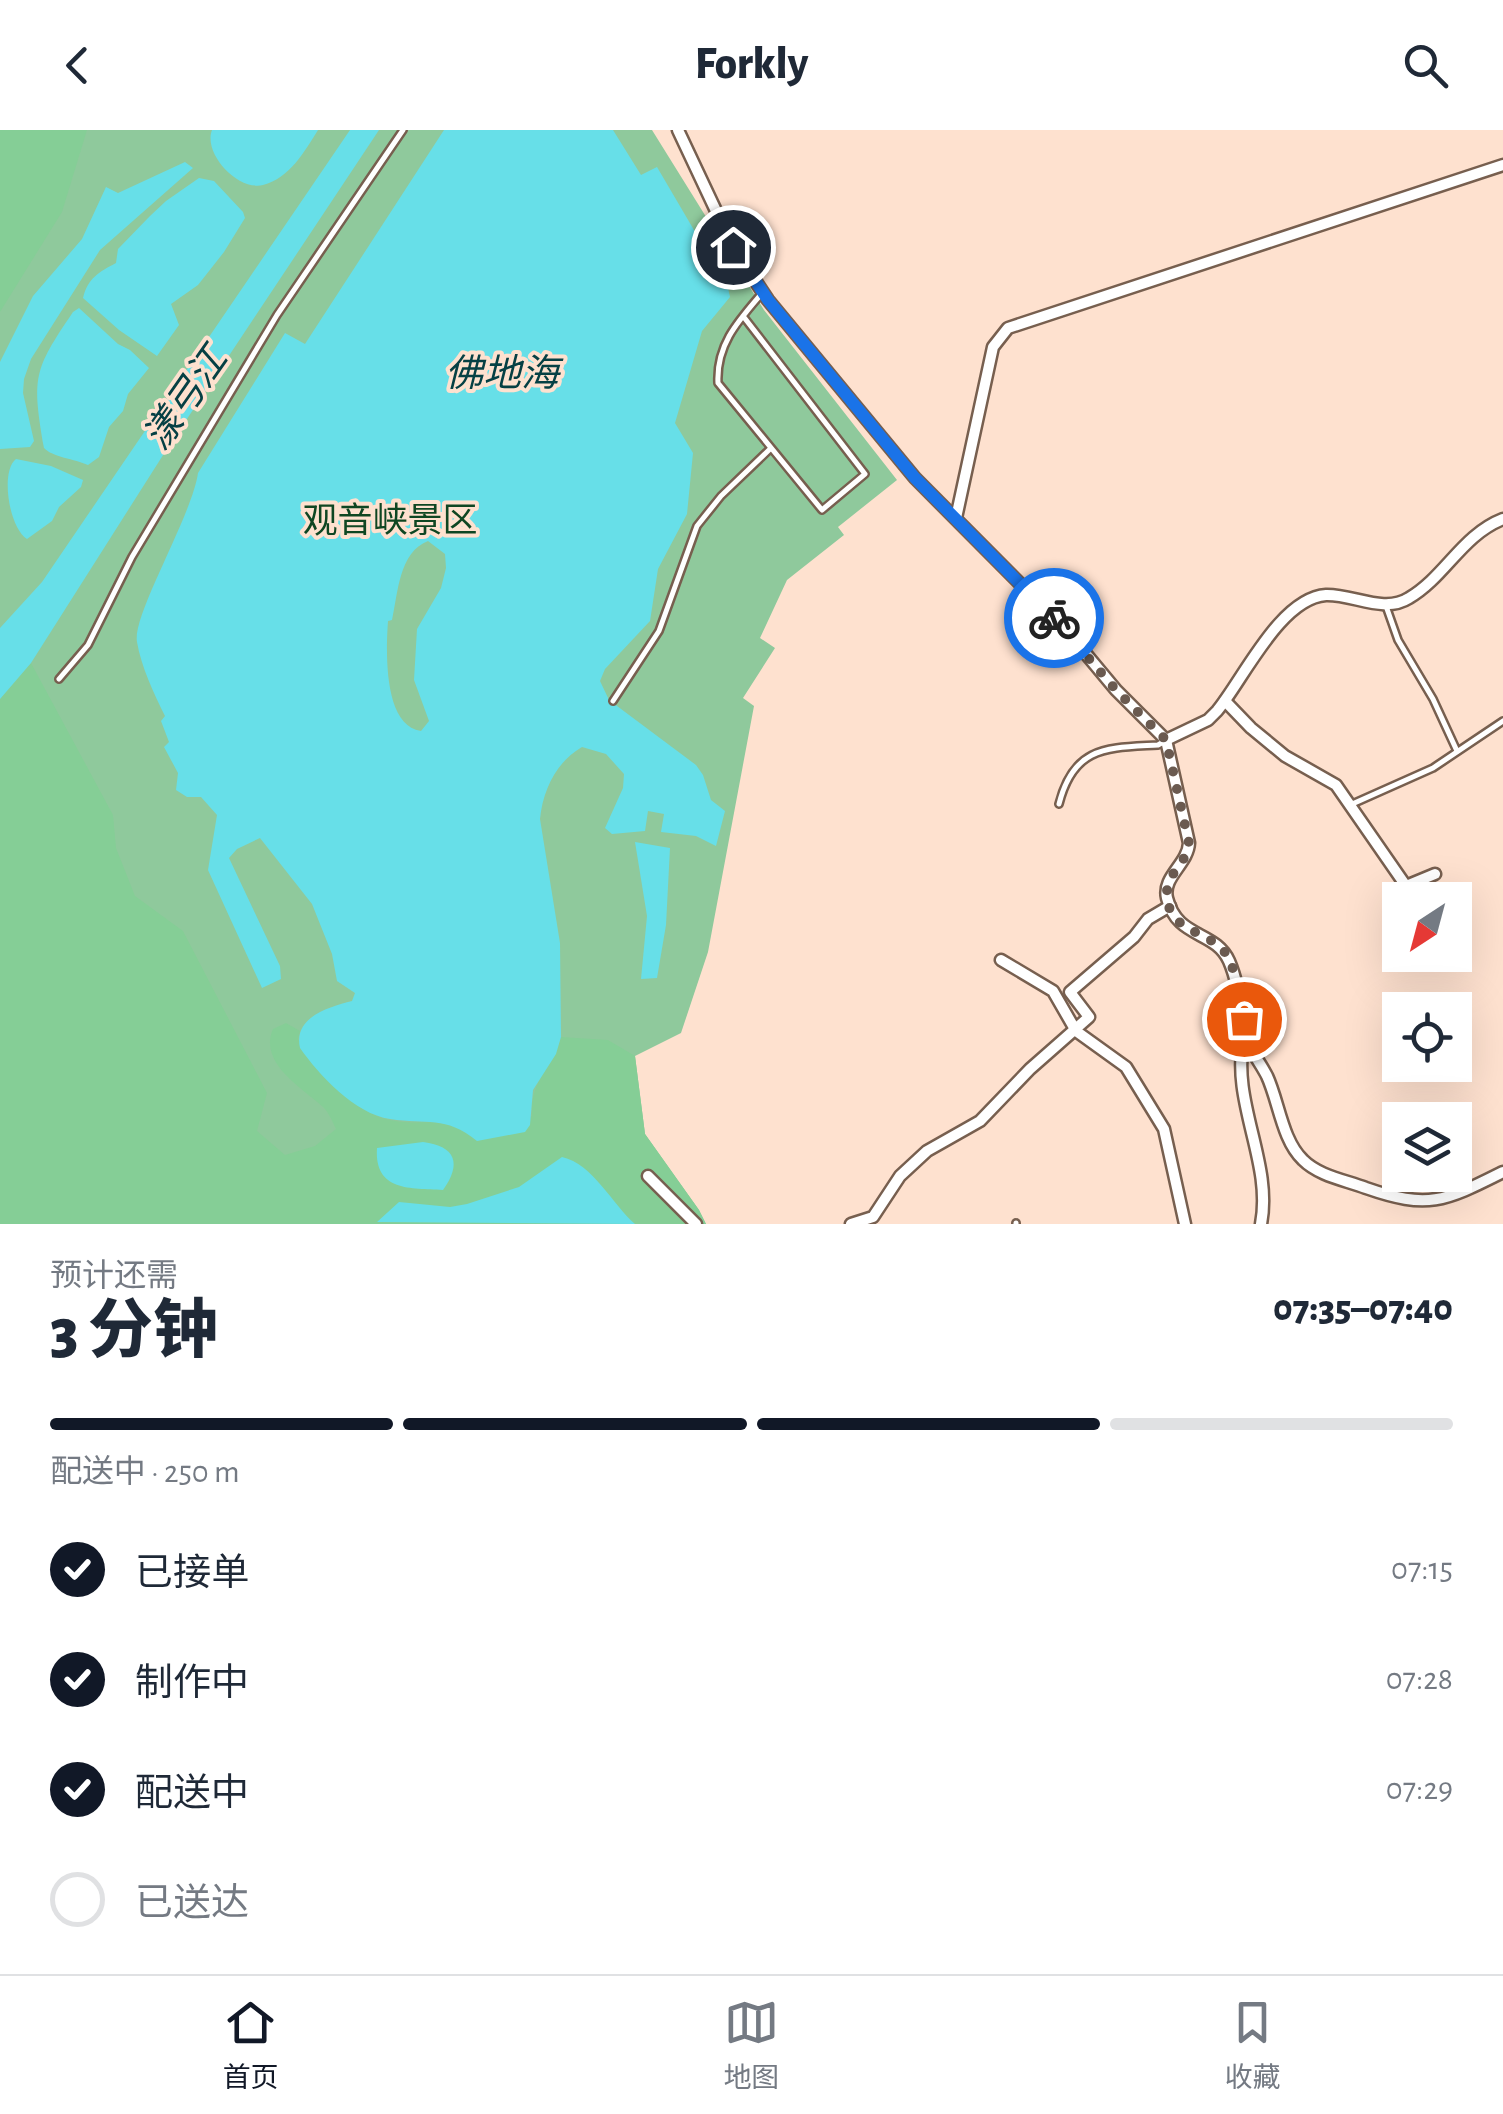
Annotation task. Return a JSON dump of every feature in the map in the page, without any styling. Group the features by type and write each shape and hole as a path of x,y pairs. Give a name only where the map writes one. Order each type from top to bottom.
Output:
{"street":[{"path":"678,130 733,247 763,292 915,478 1066,630 1116,690 1166,740 1189,843 1166,894 1181,925 1212,940 1227,956 1252,1053 1268,1079 1292,1146 1313,1168 1394,1198 1416,1202 1450,1197 1503,1172"},
{"path":"956,518 994,347 1008,328 1503,165"},
{"path":"1166,740 1208,720 1274,632 1311,600 1328,595 1386,604 1411,598 1478,532 1503,520"},
{"path":"1225,701 1285,756 1329,779 1406,886 1435,874"},
{"path":"851,1224 873,1217 900,1176 927,1152 980,1121 1030,1069 1076,1031 1089,1017 1070,992 1134,937 1148,919 1170,906"},
{"path":"1002,960 1053,991 1076,1031 1126,1067 1164,1129 1185,1224"},
{"path":"1246,1032 1240,1055 1243,1100 1264,1192 1261,1224"},
{"path":"648,1176 696,1224"}],"lane":[{"path":"60,679 88,646 132,557 278,314 403,130"},
{"path":"743,316 865,474 822,510 718,383 722,348 743,316 763,292"},
{"path":"614,701 659,631 698,526 721,496 770,448"},
{"path":"1386,604 1398,640 1433,699 1457,751"},
{"path":"1350,805 1433,768 1503,722"},
{"path":"1060,804 1074,772 1103,748 1158,745 1166,740"}],"green space":[{"name":"观音峡景区","path":"0,130 652,130 764,310 897,480 838,527 844,535 787,580 760,638 775,648 743,698 754,706 708,952 681,1033 635,1056 645,1134 706,1224 0,1224"},
{"path":"0,130 87,130 62,212 0,312"},
{"path":"31,663 113,815 116,848 135,896 183,931 267,1093 257,1131 285,1155 315,1146 336,1129 325,1109 277,1064 270,1041 273,1029 286,1023 300,1031 298,1039 357,1105 382,1118 452,1126 478,1141 532,1116 534,1093 561,1037 608,1040 635,1056 645,1134 706,1224 0,1224 0,699"}],"water":[{"path":"212,130 318,130 281,177 253,185 233,176 217,159"},
{"name":"漾弓江","path":"350,130 379,130 165,452 31,663 0,699 0,628 42,582"},
{"name":"佛地海","path":"444,130 613,130 641,175 657,167 728,288 730,297 702,331 675,423 693,453 687,514 658,569 650,621 605,669 600,681 609,700 696,765 711,800 725,811 716,846 696,836 661,832 664,814 648,811 645,831 612,834 605,828 623,788 624,774 606,754 582,747 565,760 552,778 540,819 560,943 561,1037 556,1054 533,1090 530,1125 525,1132 477,1141 445,1124 377,1116 328,1081 300,1048 299,1037 307,1021 352,1001 355,993 337,981 332,954 312,904 260,838 237,849 229,858 280,966 281,979 262,988 208,870 217,815 201,797 187,797 176,790 178,773 164,747 169,742 161,721 165,716 142,661 138,629 198,473 285,333 305,344","holes":["428,541 445,554 441,588 417,629 414,680 429,721 421,731 409,726 393,702 388,621 392,620 401,574 411,554"]},
{"path":"185,162 193,168 100,250 31,359 23,393 34,441 30,447 0,449 0,362 33,296 82,239 106,187 118,193"},
{"path":"199,178 214,181 245,218 198,285 171,304 179,325 157,356 83,298 95,276 116,263 118,249 166,201"},
{"path":"79,308 149,368 109,427 99,457 88,465 44,448 37,389 50,348"},
{"path":"16,459 51,466 83,480 52,521 27,539 15,524 9,499 8,475"},
{"path":"635,842 670,848 666,925 657,978 641,979 647,916"},
{"path":"423,1142 443,1148 453,1158 453,1172 443,1190 397,1185 382,1173 377,1148"},
{"path":"562,1157 593,1176 635,1224 377,1222 399,1202 450,1207 519,1187"}],"way so far":[{"path":"1054,618 1116,690 1166,740 1189,843 1184,860 1170,881 1167,898 1181,925 1212,940 1227,956 1244,1019"}],"route":[{"path":"733,247 768,300 915,478 1054,618"}]}
